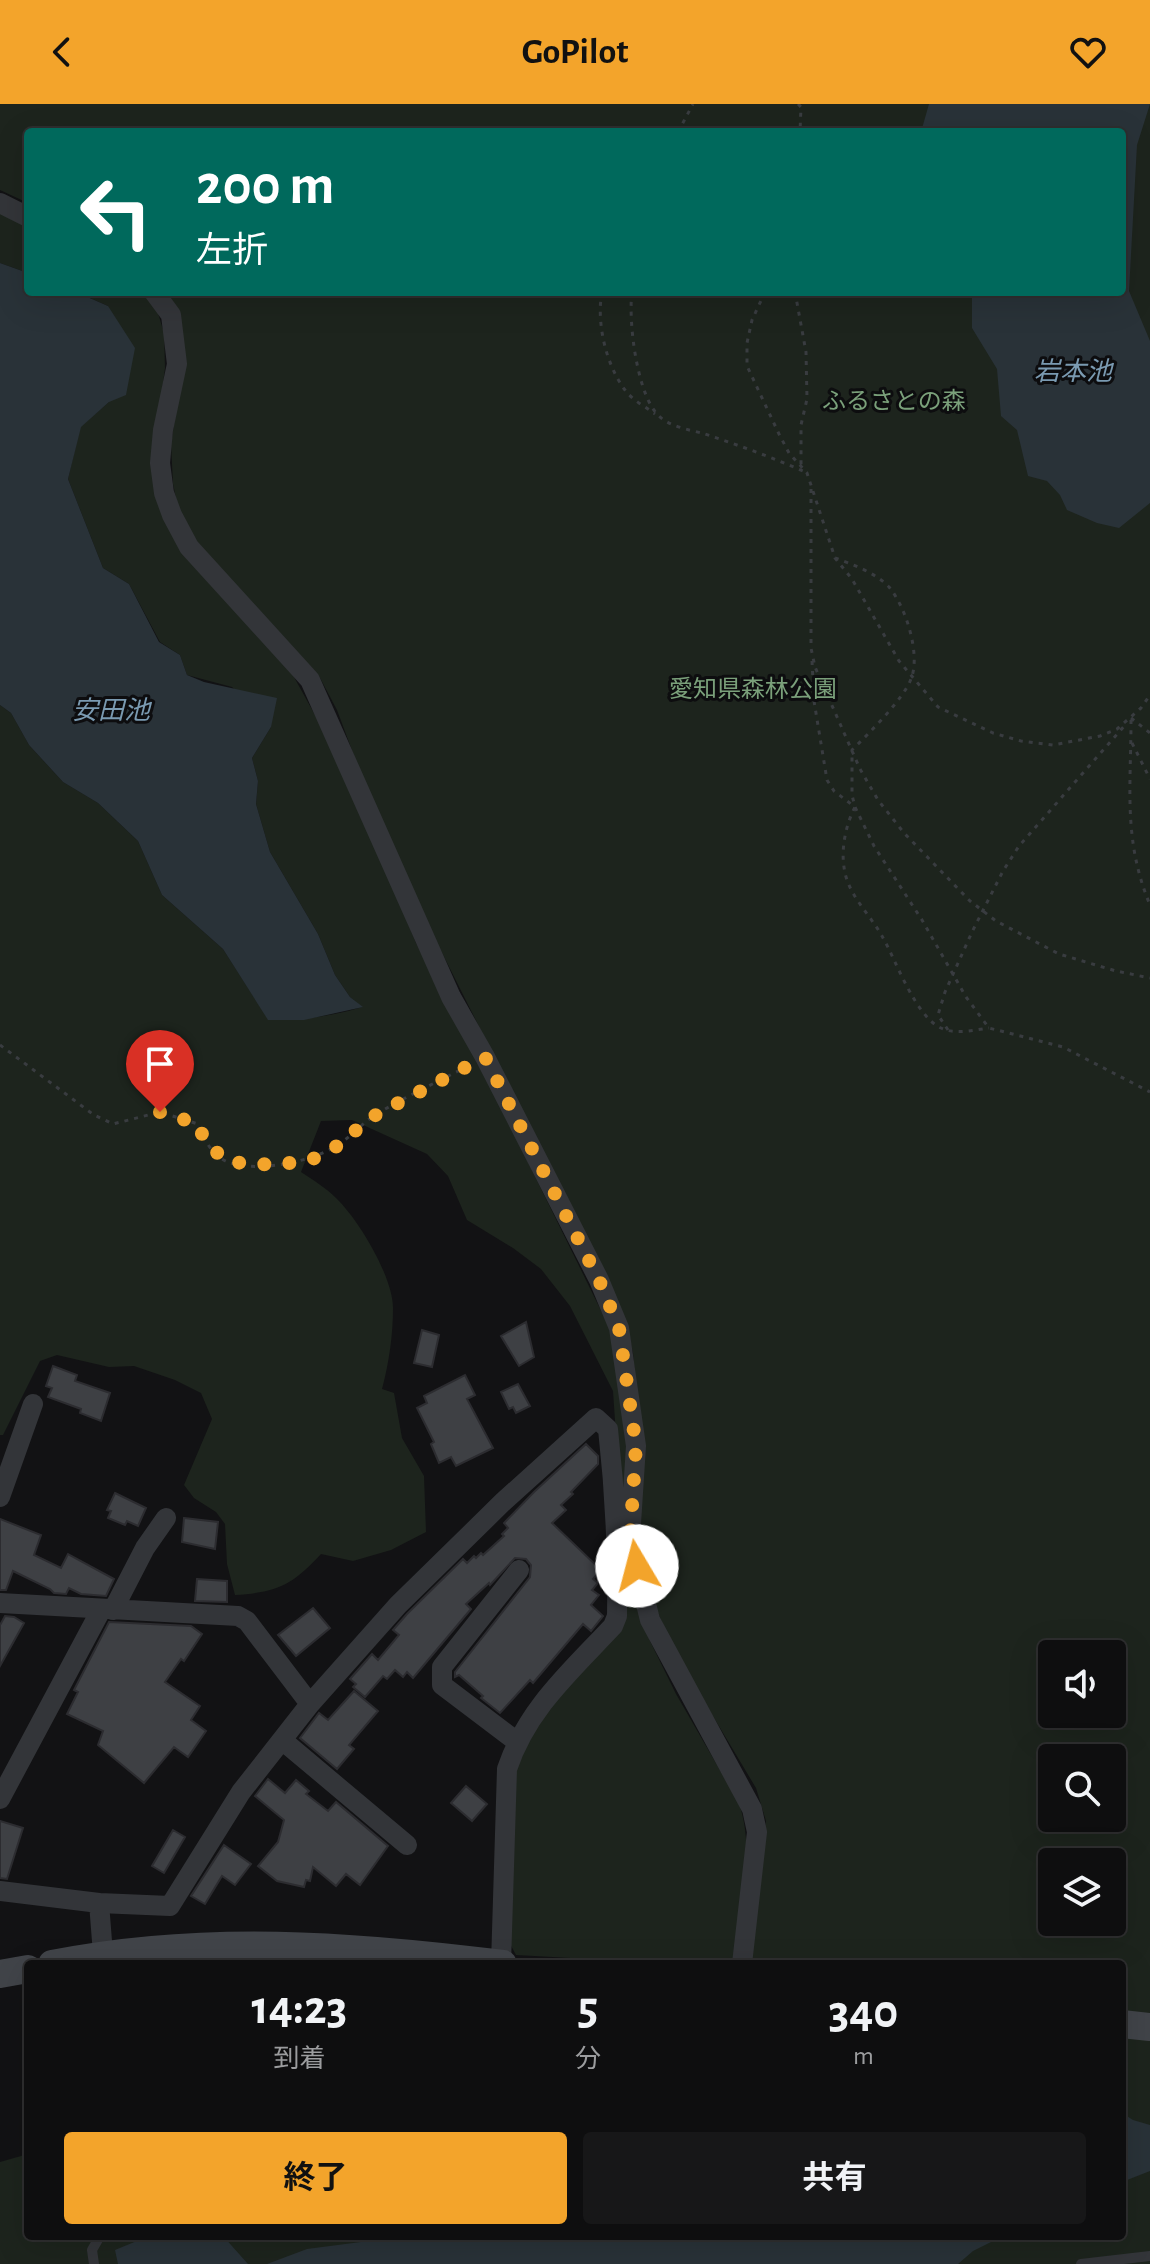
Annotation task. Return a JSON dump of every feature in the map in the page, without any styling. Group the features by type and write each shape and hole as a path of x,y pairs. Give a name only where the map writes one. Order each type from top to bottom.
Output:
{"street":[{"path":"0,203 24,215"},
{"path":"157,296 171,315 177,364 163,430 160,463 164,493 172,515 189,547 310,680 451,997 599,1280 619,1328 636,1446 617,1616 613,1626 535,1710 516,1741 507,1769 502,1960"},
{"path":"0,1497 33,1404"},
{"path":"0,1891 99,1903 170,1906 241,1792 310,1704 398,1605 504,1501 596,1418 608,1429 624,1540 650,1620 752,1809 757,1832 742,1960"},
{"path":"0,1799 107,1610 166,1518"},
{"path":"516,1741 442,1685 442,1667 519,1570"},
{"path":"0,1603 238,1616 247,1621 310,1704"},
{"path":"282,1740 407,1845"},
{"path":"99,1903 103,1954"},
{"path":"72,1960 103,1954 209,1945 317,1945 463,1960"},
{"path":"0,1974 24,1970"},
{"path":"1126,2024 1150,2027"}],"lane":[{"path":"94,2264 92,2250 98,2240"},
{"path":"1081,2264 1150,2256"}],"path":[{"path":"680,128 693,104"},
{"path":"798,104 801,107 800,128"},
{"path":"602,296 600,328 625,390 658,416 682,428 807,473"},
{"path":"631,296 629,312 632,342 644,390 658,416"},
{"path":"763,296 752,320 747,343 747,366 779,434 807,473 835,558 852,579 884,638 912,678 938,707 993,733 1021,741 1053,745 1081,741 1117,729 1131,718"},
{"path":"796,296 806,352 807,399 801,425 801,468"},
{"path":"811,485 811,648 814,701 827,780 834,791 855,807 874,846 966,997 989,1028"},
{"path":"835,558 857,566 888,587 904,614 915,649 912,678 852,750 855,807 845,837 843,867 857,902 881,933 920,1007 933,1022 949,1031 989,1028 1063,1047 1150,1092"},
{"path":"811,648 815,667 878,800 904,833 983,912 1059,954 1150,978"},
{"path":"949,1031 938,1015 945,992 1003,871 1019,846 1150,695"},
{"path":"1141,708 1150,711"},
{"path":"1131,718 1150,733"},
{"path":"1131,718 1129,816 1133,854 1150,905"},
{"path":"1131,740 1150,779"},
{"path":"0,1045 94,1115 113,1124 160,1112 178,1116 198,1124 206,1144 229,1162 252,1165 311,1160 337,1146 372,1117 485,1057"}],"green space":[{"name":"愛知県森林公園","path":"0,104 1150,104 1150,2264 0,2264 0,2162 24,2155 24,2240 1126,2240 1126,1960 749,1960 751,1918 766,1821 756,1788 677,1656 657,1611 635,1537 642,1452 633,1353 627,1327 385,839 337,710 319,676 197,545 178,507 173,484 171,444 183,366 166,296 1126,296 1126,128 24,128 24,201 0,190"},
{"path":"0,212 24,223 24,272 0,263"},
{"path":"85,296 147,296 158,313 164,333 165,368 156,437 158,503 289,668 341,762 416,943 614,1337 629,1433 628,1468 621,1509 613,1391 570,1306 541,1269 467,1220 448,1176 427,1154 352,1120 321,1121 301,1172 345,1208 364,1234 387,1281 393,1318 382,1389 394,1393 402,1438 424,1476 426,1532 391,1550 353,1561 321,1554 284,1585 263,1592 235,1595 227,1564 225,1524 216,1512 194,1498 184,1485 212,1419 201,1393 134,1366 109,1367 57,1355 40,1361 3,1435 0,1435 0,705 11,713 29,745 63,782 98,803 138,841 162,895 223,949 268,1019 315,1017 362,1007 350,997 335,975 318,934 270,852 256,804 258,781 252,758 271,727 232,687 187,675 180,655 160,642 129,584 103,568 68,479 80,427 109,402 108,306"},
{"path":"626,1566 650,1641 676,1694 739,1803 744,1822 746,1863 735,1960 607,1960 516,1955 508,1940 509,1792 525,1734 619,1627"}],"water":[{"name":"岩本池","path":"929,104 1150,104 1137,145 1129,291 1150,341 1150,503 1119,528 1097,523 1067,510 1060,495 1047,481 1028,476 1017,430 1001,416 997,369 972,328 972,296 1126,296 1126,128 922,128"},
{"name":"安田池","path":"0,263 24,272 24,296 85,296 108,306 135,348 126,395 109,402 81,427 68,479 103,568 129,584 159,642 180,655 187,675 204,682 277,698 271,727 252,758 258,781 256,804 270,852 318,934 335,975 350,997 363,1007 304,1020 268,1020 223,949 162,895 138,841 98,803 63,782 29,745 11,713 0,705"},
{"path":"1126,2116 1150,2125 1150,2171 1126,2180"},
{"path":"139,2240 227,2240 248,2264 118,2264 115,2250"},
{"path":"376,2240 995,2240 973,2251 958,2264 267,2264 307,2249"}],"building":[{"path":"526,1322 534,1357 519,1366 501,1336"},
{"path":"422,1330 439,1335 432,1367 414,1363"},
{"path":"53,1366 77,1375 75,1381 110,1393 101,1421 80,1413 81,1409 48,1397 52,1388 46,1386"},
{"path":"465,1375 475,1395 467,1399 493,1448 456,1466 451,1457 439,1463 431,1444 434,1442 417,1408 427,1403 424,1396"},
{"path":"518,1384 530,1406 516,1413 513,1407 509,1409 501,1392"},
{"path":"586,1444 598,1456 598,1464 571,1492 573,1494 561,1505 566,1510 552,1523 601,1570 593,1579 598,1583 592,1590 599,1595 591,1605 603,1616 591,1631 583,1624 533,1683 530,1680 500,1713 459,1675 455,1677 455,1672 530,1577 531,1565 526,1559 515,1558 490,1585 466,1604 471,1609 413,1678 407,1672 403,1677 395,1670 387,1679 383,1676 365,1697 353,1687 356,1684 350,1679 372,1654 378,1660 399,1635 393,1630 407,1614 463,1559 467,1563 474,1556 483,1555 504,1536 502,1534 508,1528 504,1523"},
{"path":"115,1493 146,1508 138,1526 108,1518 111,1511 107,1510"},
{"path":"184,1518 218,1522 215,1549 182,1542"},
{"path":"0,1519 41,1535 34,1555 61,1568 68,1554 114,1579 106,1596 81,1594 69,1588 66,1594 54,1593 13,1571 6,1590 0,1590"},
{"path":"197,1579 227,1581 227,1602 195,1601"},
{"path":"313,1608 330,1628 296,1656 278,1635"},
{"path":"5,1616 24,1623 0,1666 0,1625"},
{"path":"109,1622 191,1626 202,1634 165,1682 200,1706 191,1720 206,1731 188,1757 174,1747 144,1783 98,1745 103,1731 67,1714 78,1692 74,1690"},
{"path":"354,1691 378,1711 349,1745 354,1749 337,1769 300,1738 319,1713 328,1720"},
{"path":"268,1779 285,1793 296,1780 309,1791 306,1794 328,1811 336,1802 388,1846 360,1885 346,1874 336,1886 313,1867 310,1881 306,1880 304,1887 277,1881 258,1866 278,1842 284,1820 255,1796"},
{"path":"466,1786 487,1804 472,1821 451,1803"},
{"path":"0,1821 23,1828 7,1879 0,1878"},
{"path":"173,1830 185,1837 164,1873 152,1866"},
{"path":"224,1845 251,1864 235,1885 222,1876 205,1904 191,1896"}],"route":[{"path":"160,1112 198,1124 206,1144 229,1162 275,1165 311,1160 337,1146 372,1117 485,1057 599,1280 619,1328 636,1446 630,1539 637,1566"}],"park label":[{"name":"ふるさとの森","path":"894,401"}]}
